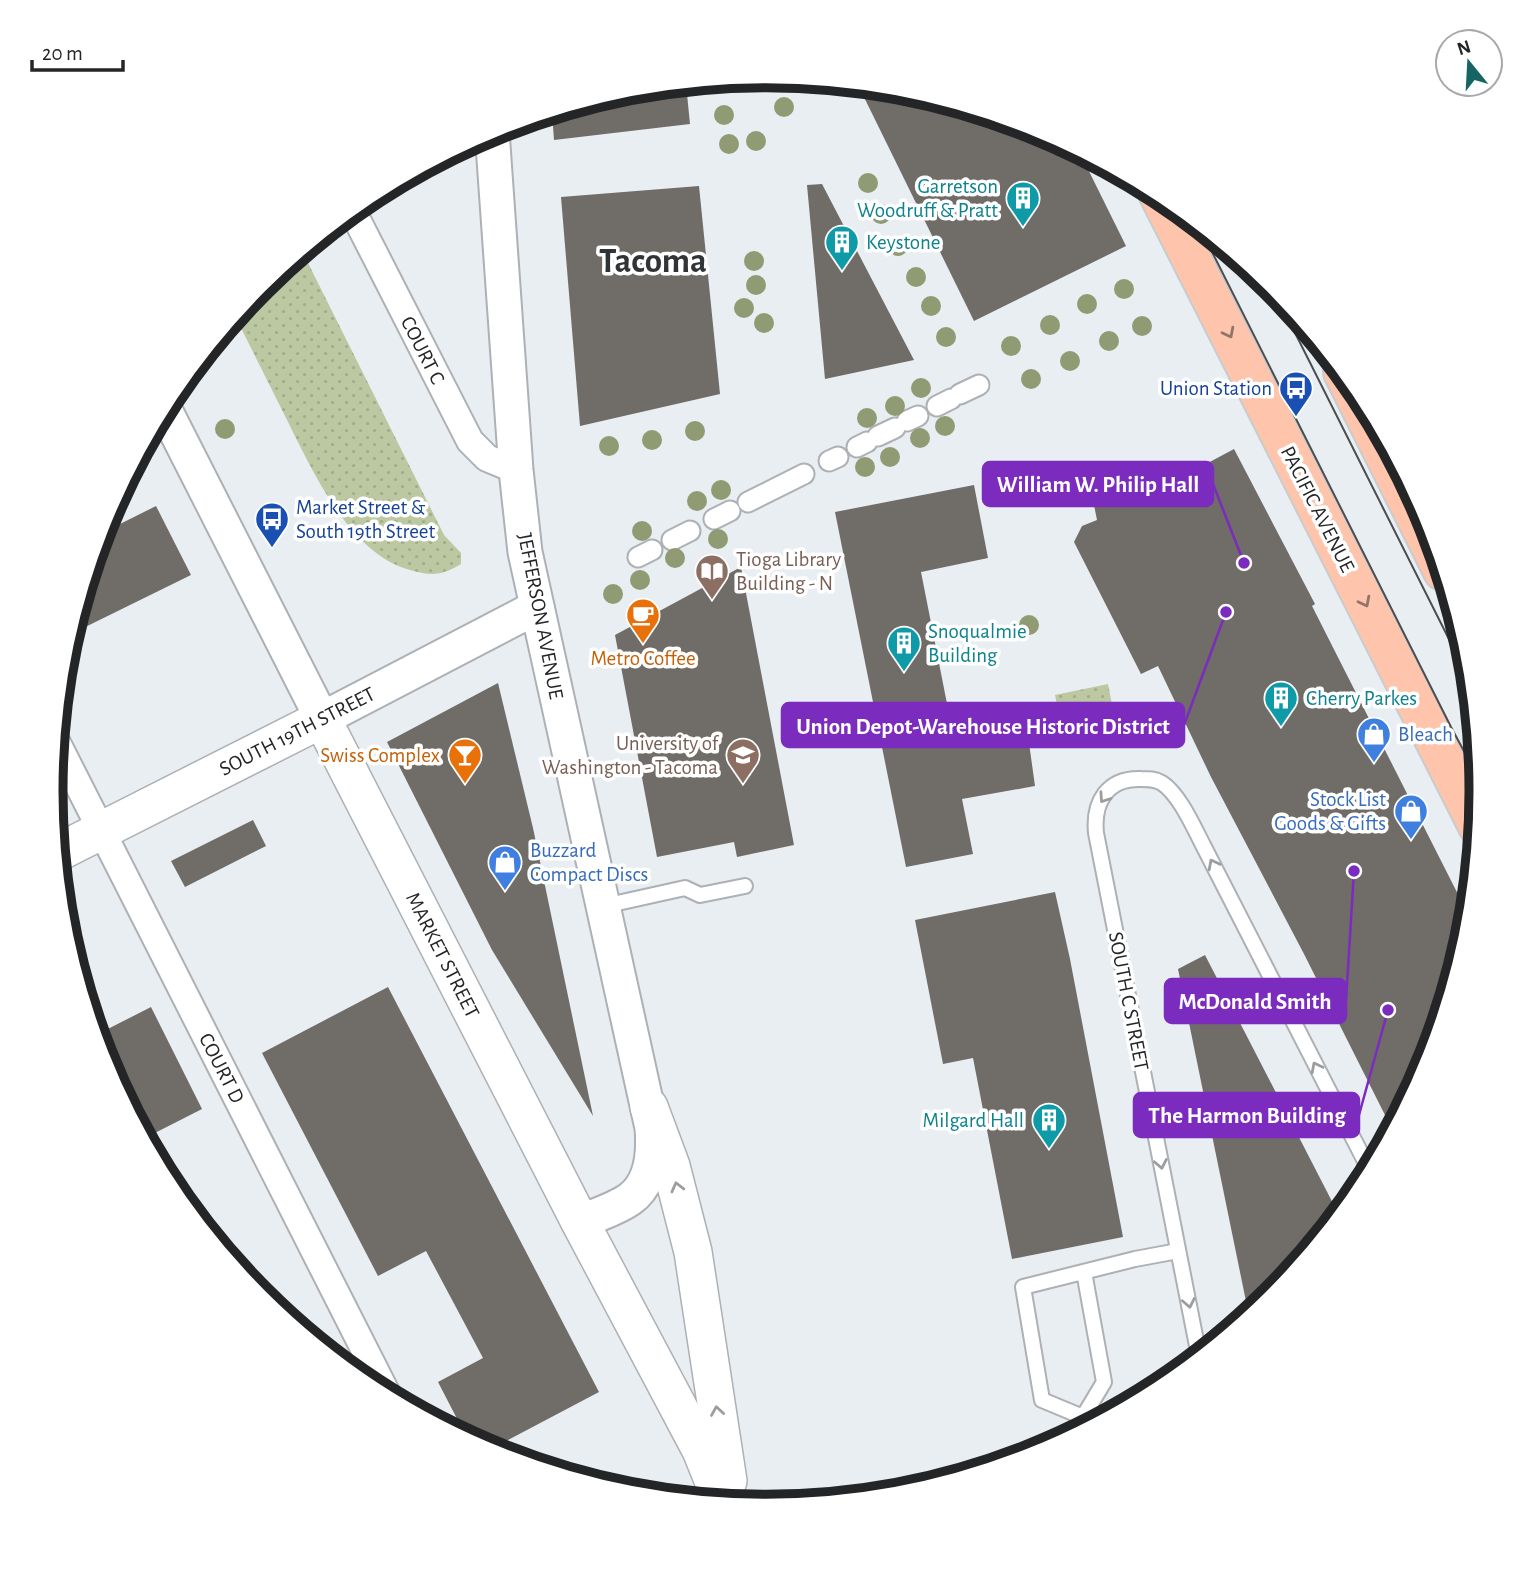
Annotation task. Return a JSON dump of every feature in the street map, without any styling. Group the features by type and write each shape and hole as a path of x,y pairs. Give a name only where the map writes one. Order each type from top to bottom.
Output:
{"main road":[{"name":"PACIFIC AVENUE","path":"1169,215 1468,807"},
{"name":"SOUTH 19TH STREET","path":"66,848 323,719"},
{"name":"MARKET STREET","path":"323,719 580,1222 701,1450 718,1492"},
{"path":"649,1107 671,1166 693,1252 729,1492"}],"street":[{"name":"JEFFERSON AVENUE","path":"493,144 516,470 525,552 652,1128 652,1160 648,1176 640,1189 632,1198 580,1222"},
{"name":"COURT C","path":"357,219 470,441 487,458 516,470"},
{"path":"949,400 979,385"},
{"name":"MARKET STREET","path":"169,420 323,719"},
{"path":"748,502 821,465"},
{"path":"672,540 690,531"},
{"name":"SOUTH 19TH STREET","path":"323,719 537,607"},
{"name":"COURT D","path":"64,757 379,1379"}],"lane":[{"name":"SOUTH C STREET","path":"1197,1347 1095,820 1097,807 1105,792 1116,784 1127,778 1151,779 1163,784 1175,796 1205,847 1364,1160"},
{"path":"604,906 685,888 699,895 745,886"},
{"path":"1084,1272 1104,1382 1083,1418 1042,1400 1023,1287 1135,1259 1178,1251"}],"green space":[{"path":"306,259 444,535 461,553 461,564 436,574 410,570 388,561 367,546 349,527 305,457 239,325"},
{"path":"1108,684 1117,730 1064,739 1055,695"}],"building":[{"path":"687,93 690,124 554,140 553,121 629,102"},
{"name":"Garretson Woodruff & Pratt","path":"863,95 948,112 992,125 1086,165 1126,246 974,321"},
{"name":"Keystone","path":"822,184 914,360 825,379 807,185"},
{"path":"699,186 720,394 580,426 561,197"},
{"path":"1234,449 1315,604 1312,606 1460,899 1445,973 1432,1017 1387,1120 1211,777 1158,666 1141,674 1074,542 1082,526 1097,520 1094,505 1143,497 1165,485 1161,468 1189,463 1191,472"},
{"name":"Snoqualmie Building","path":"974,485 988,558 921,572 952,729 997,721 995,713 1030,706 1038,740 1029,743 1035,786 962,799 973,854 906,867 835,512"},
{"path":"156,506 191,575 83,628 100,565 115,526"},
{"path":"741,567 794,845 737,857 734,842 657,857 615,635"},
{"path":"498,683 533,828 593,1116 492,950 387,742"},
{"path":"253,820 266,846 185,887 171,861"},
{"name":"Milgard Hall","path":"1055,892 1123,1237 1012,1259 973,1058 943,1064 915,920"},
{"path":"1205,955 1334,1205 1295,1255 1247,1304 1178,969"},
{"path":"388,987 599,1392 503,1442 460,1424 438,1382 483,1358 426,1251 378,1276 262,1053"},
{"path":"151,1007 202,1109 153,1134 135,1102 105,1030"}],"tram line":[{"path":"1208,245 1468,758"},
{"path":"1289,321 1454,649"}],"place":[{"name":"Garretson Woodruff & Pratt","path":"1023,228"},
{"name":"Keystone","path":"842,272"},
{"name":"Union Station","path":"1296,418"},
{"name":"Market Street & South 19th Street","path":"272,549"},
{"name":"William W. Philip Hall","path":"1244,563"},
{"name":"Tioga Library Building - N","path":"712,601"},
{"name":"Union Depot-Warehouse Historic District","path":"1226,612"},
{"name":"Metro Coffee","path":"643,645"},
{"name":"Snoqualmie Building","path":"904,673"},
{"name":"Cherry Parkes","path":"1281,728"},
{"name":"Bleach","path":"1374,764"},
{"name":"Swiss Complex","path":"465,785"},
{"name":"University of Washington - Tacoma","path":"743,785"},
{"name":"Stock List Goods & Gifts","path":"1411,841"},
{"name":"McDonald Smith","path":"1354,871"},
{"name":"Buzzard Compact Discs","path":"505,892"},
{"name":"The Harmon Building","path":"1388,1010"},
{"name":"Milgard Hall","path":"1049,1150"}],"district":[{"name":"Tacoma","path":"653,260"}]}
